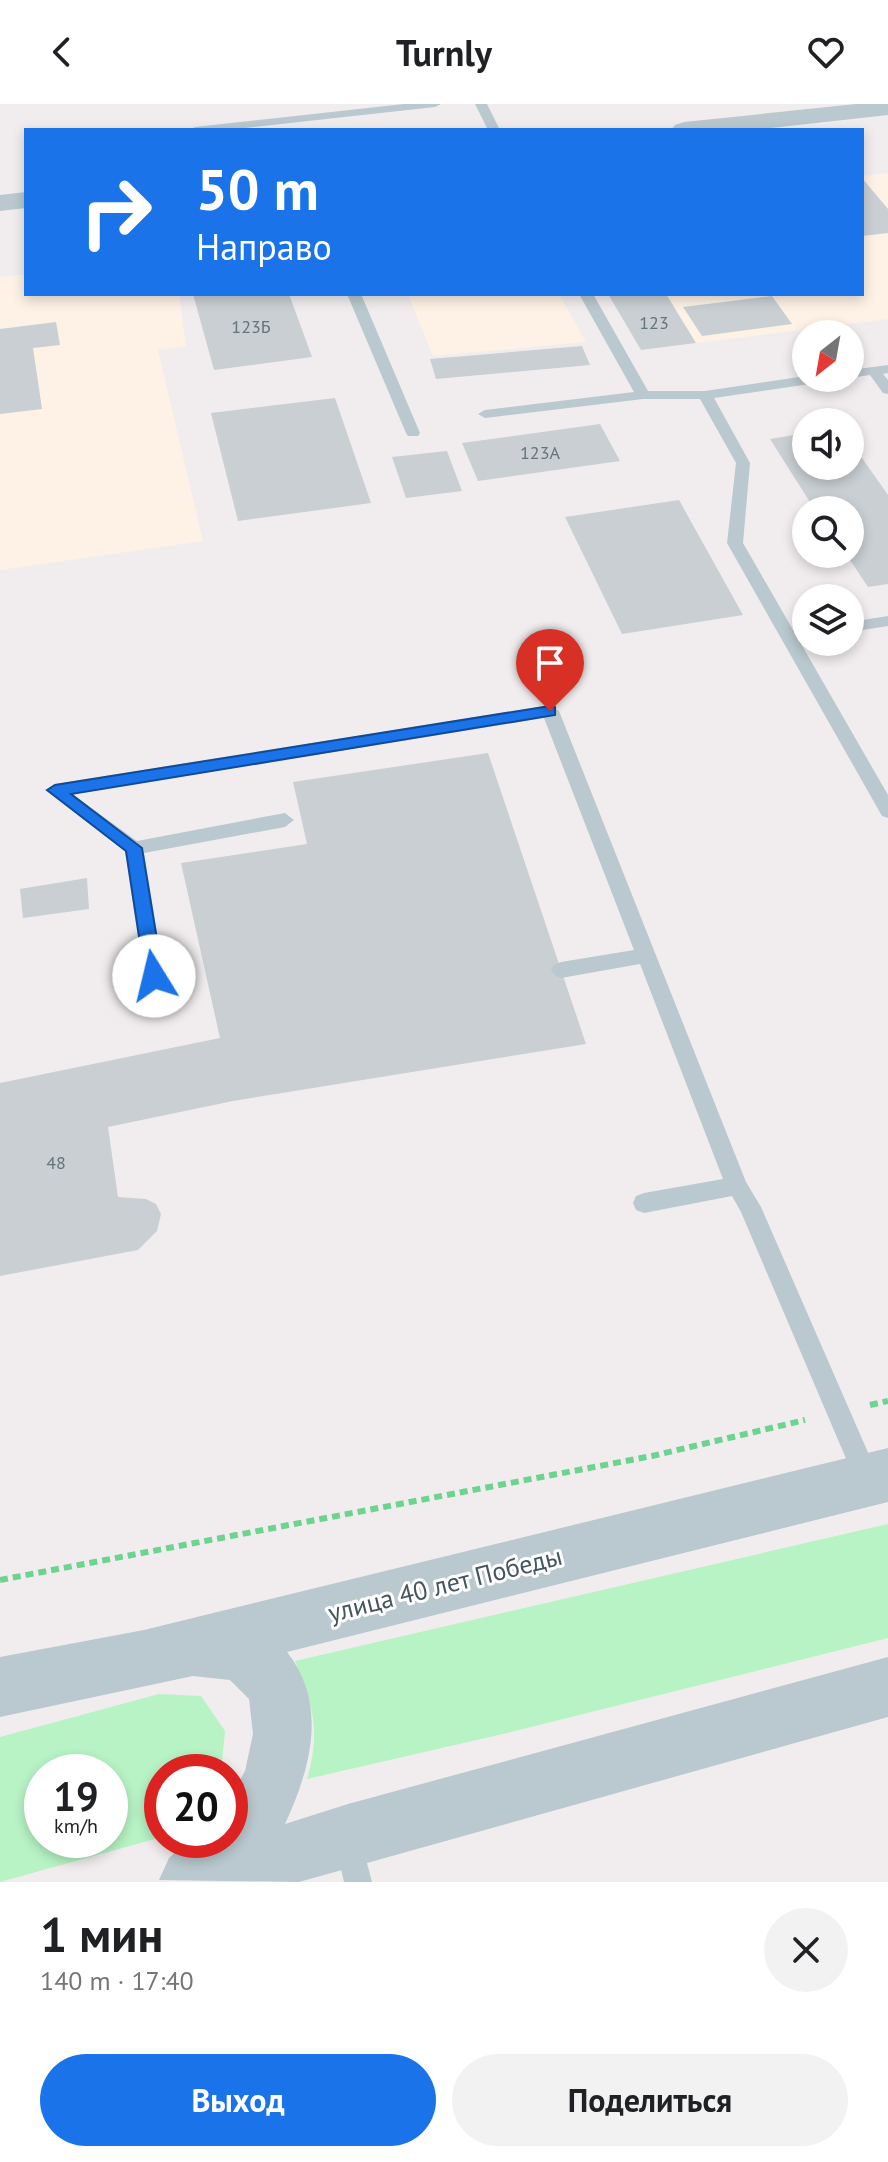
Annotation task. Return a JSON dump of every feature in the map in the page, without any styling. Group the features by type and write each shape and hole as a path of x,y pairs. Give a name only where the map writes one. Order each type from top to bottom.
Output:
{"street":[{"path":"703,128 888,108"},
{"path":"0,203 24,200"},
{"name":"улица 40 лет Победы","path":"0,1687 144,1659 878,1478"},
{"path":"144,1659 207,1647 242,1651 272,1680 285,1725 275,1773 253,1819 220,1855 189,1882"},
{"path":"201,1882 353,1859 888,1687"}],"lane":[{"path":"213,128 435,104"},
{"path":"481,104 493,128"},
{"path":"355,296 413,433"},
{"path":"587,296 643,395"},
{"path":"881,370 888,390"},
{"path":"485,414 643,395 705,395 792,383"},
{"path":"705,395 743,463 735,543 886,804"},
{"path":"864,625 888,621"},
{"path":"788,636 792,636"},
{"path":"154,976 134,848 55,790 550,711 737,1186 750,1207 839,1412 878,1478"},
{"path":"134,848 285,820"},
{"path":"561,970 647,955"},
{"path":"644,1203 737,1186"}],"path":[{"path":"0,1580 652,1456 888,1401"}],"shaded area":[{"path":"888,173 888,319 864,322 792,320 792,331 641,350 609,296 864,296 864,176"},
{"path":"24,274 24,296 179,296 186,346 158,350 203,541 0,570 0,277"},
{"path":"409,296 560,296 586,342 433,356"}],"green space":[{"path":"888,1524 888,1638 507,1733 307,1779 314,1746 313,1718 295,1661"},
{"path":"159,1694 201,1696 225,1731 223,1754 144,1754 144,1842 128,1846 128,1754 24,1754 24,1858 86,1858 0,1882 0,1737"}],"building":[{"path":"864,180 888,209 888,233 864,236"},
{"path":"194,296 290,296 312,357 214,370"},
{"path":"609,296 667,296 696,343 641,350"},
{"path":"772,296 792,324 702,336 683,307"},
{"path":"56,322 60,345 33,348 42,409 0,414 0,329"},
{"path":"582,346 590,365 436,379 430,359"},
{"path":"335,398 371,503 238,521 211,413"},
{"path":"600,424 620,461 478,481 462,443"},
{"path":"792,435 792,474 770,439"},
{"path":"447,451 462,491 406,498 392,457"},
{"path":"864,461 888,495 888,584 868,587 855,568 864,568 864,496 806,496 796,480 864,480"},
{"path":"679,500 743,615 622,634 565,517"},
{"path":"488,753 586,1044 233,1101 108,1127 118,1197 146,1199 156,1204 161,1214 157,1231 138,1250 0,1276 0,1083 220,1038 181,863 307,844 293,782"},
{"path":"87,878 89,909 23,918 20,889"}],"route":[{"path":"154,976 134,848 55,790 550,711"}]}
